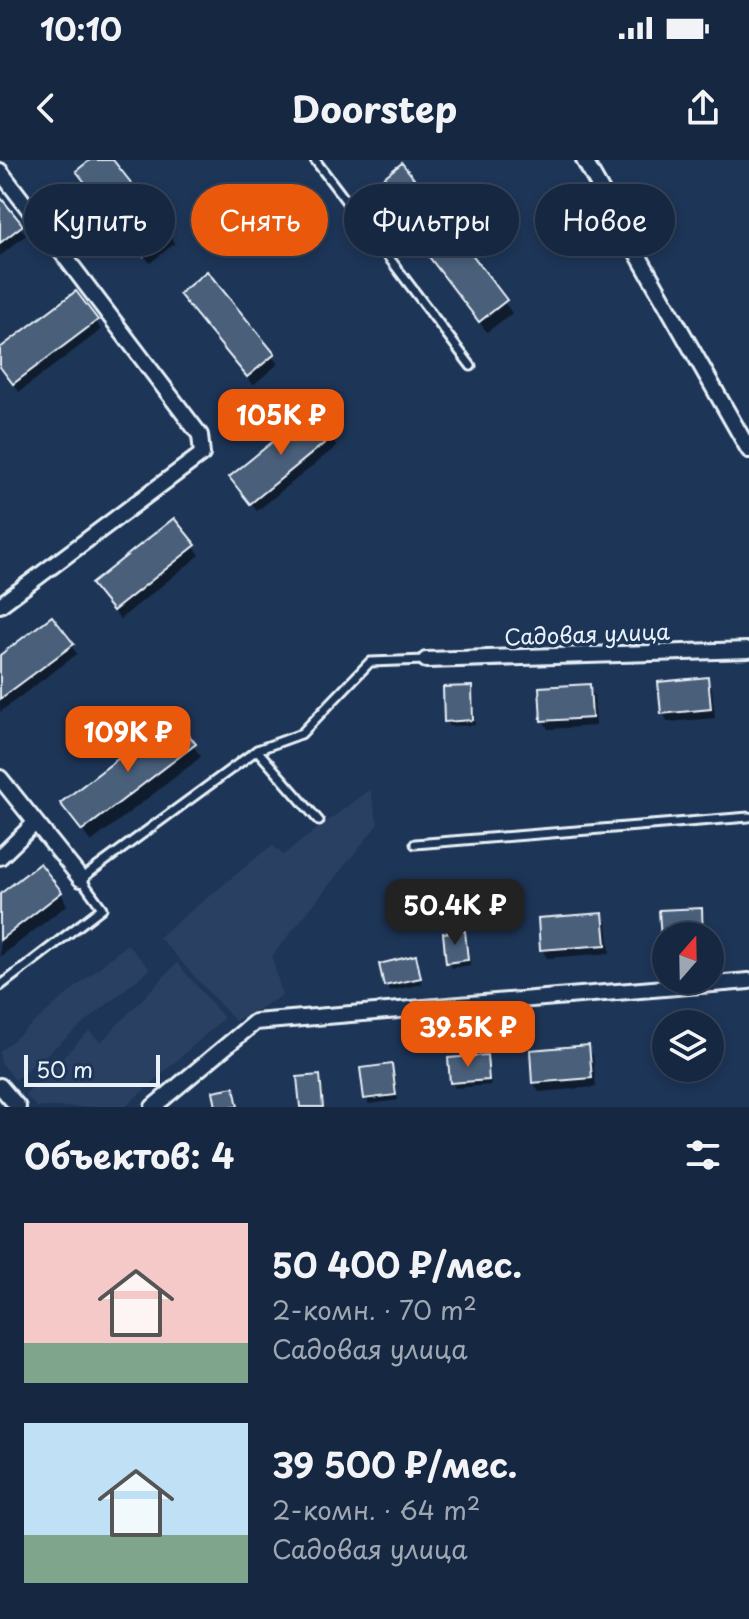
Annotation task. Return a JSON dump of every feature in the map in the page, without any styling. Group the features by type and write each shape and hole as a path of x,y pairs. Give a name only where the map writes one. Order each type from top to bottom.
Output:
{"street":[{"path":"584,160 749,450"},
{"path":"0,171 200,435 202,454 0,605"},
{"name":"Садовая улица","path":"426,660 749,650"},
{"path":"0,778 81,879"},
{"path":"0,857 35,823"},
{"path":"153,1107 255,1022 749,981"},
{"path":"0,1086 18,1107"}],"lane":[{"path":"315,160 471,366"},
{"path":"0,986 102,908 81,879 257,750 301,734 370,662 426,660"},
{"path":"257,750 319,821"},
{"path":"415,844 749,817"}],"shaded area":[{"path":"370,789 378,824 272,956 282,996 235,1021 159,937 272,845 283,855"},
{"path":"127,944 150,969 15,1080 0,1061 0,1051"},
{"path":"177,963 224,1018 125,1107 37,1107 25,1095 89,1031 101,1042"}],"building":[{"path":"90,160 113,160 132,184 86,184 76,171"},
{"path":"402,163 418,184 375,184"},
{"path":"0,199 23,225 0,243"},
{"path":"428,256 473,256 507,300 479,322"},
{"path":"207,271 275,354 247,377 179,294"},
{"path":"76,291 98,320 13,384 0,367 0,348"},
{"path":"312,410 333,436 250,504 229,477"},
{"path":"174,518 196,545 113,611 91,584"},
{"path":"52,616 74,644 0,699 0,655"},
{"path":"708,677 711,709 661,714 658,682"},
{"path":"590,684 592,718 541,721 539,687"},
{"path":"472,686 473,720 444,722 443,687"},
{"path":"174,716 196,744 82,831 60,803"},
{"path":"40,863 62,892 0,940 0,894"},
{"path":"702,908 702,922 660,922 659,910"},
{"path":"603,913 606,945 540,950 538,918"},
{"path":"465,931 468,960 446,963 443,933"},
{"path":"416,955 421,978 384,986 379,964"},
{"path":"589,1045 592,1078 532,1083 530,1050"},
{"path":"487,1055 489,1080 450,1083 448,1058"},
{"path":"392,1064 396,1095 364,1099 360,1068"},
{"path":"320,1075 323,1107 300,1107 297,1077"},
{"path":"234,1087 238,1107 216,1107 213,1091"}]}
